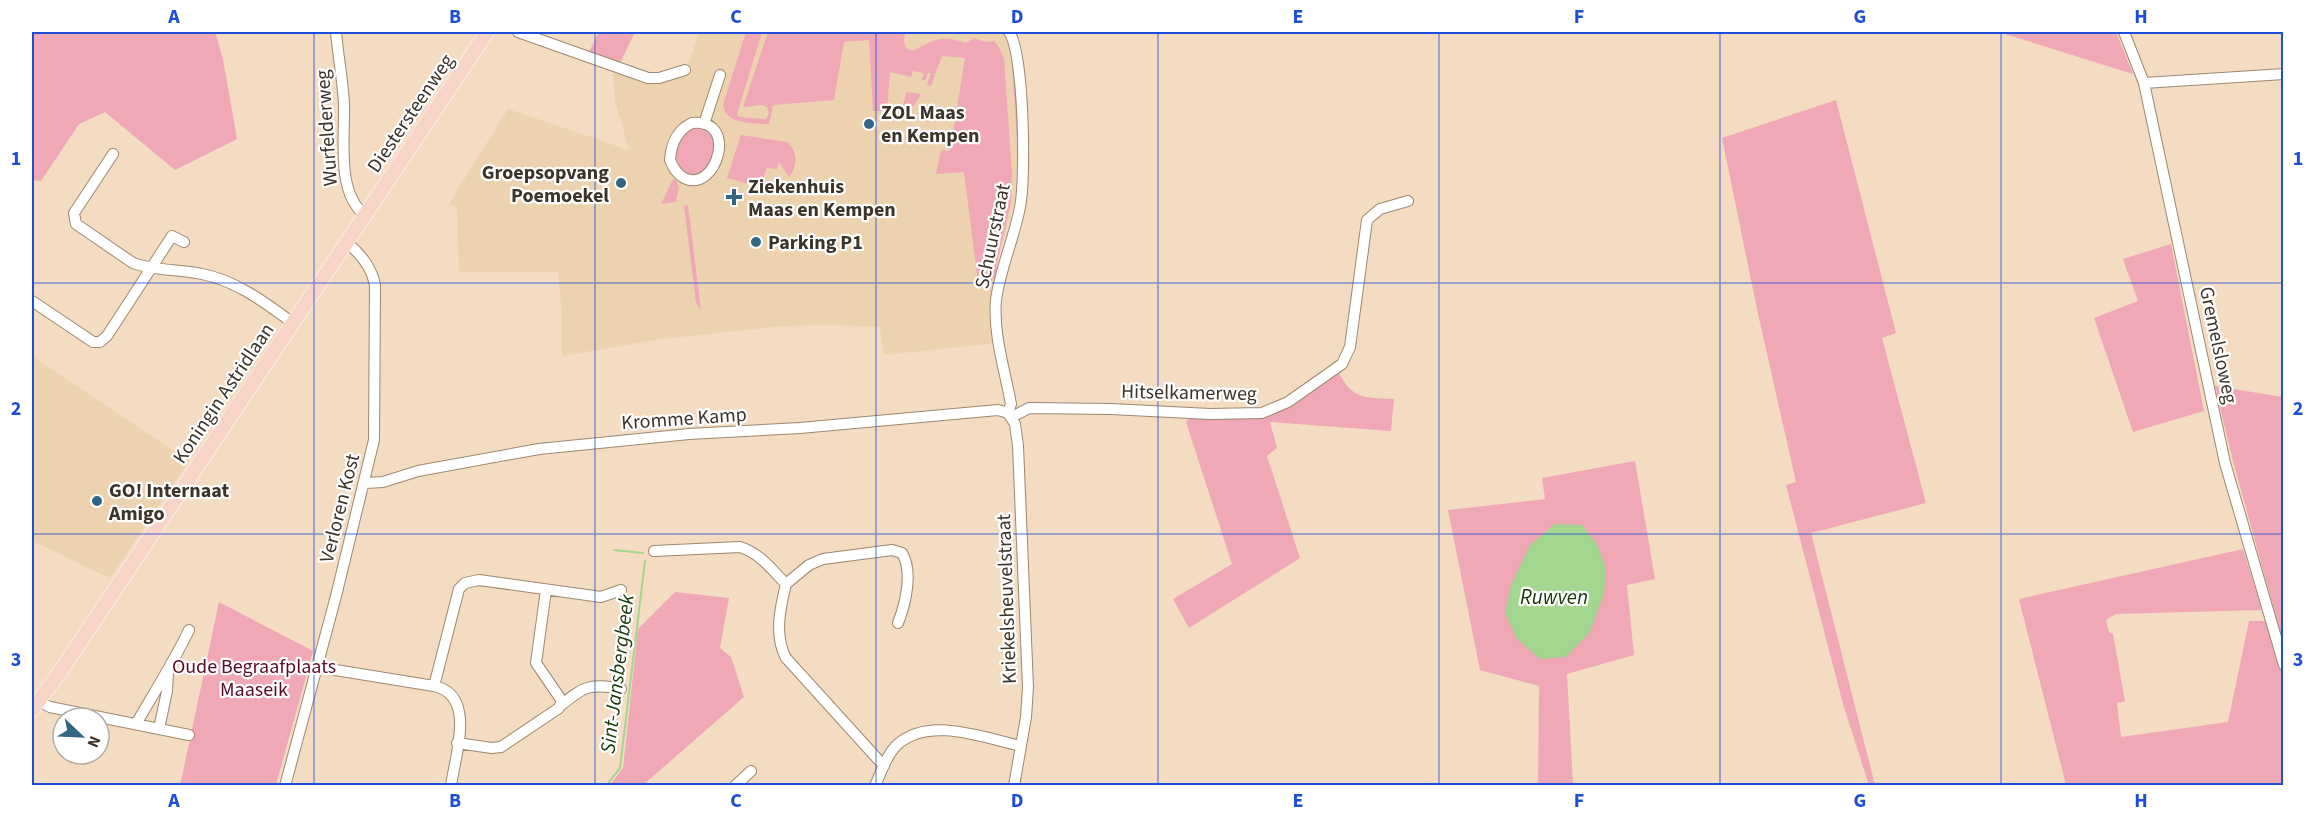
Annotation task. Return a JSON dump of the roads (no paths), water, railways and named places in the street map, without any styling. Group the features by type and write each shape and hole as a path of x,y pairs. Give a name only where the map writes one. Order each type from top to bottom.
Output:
{"main road":[{"name":"Diestersteenweg","path":"365,215 487,32"},
{"name":"Koningin Astridlaan","path":"35,706 365,215"}],"street":[{"name":"Wurfelderweg","path":"336,32 344,106 343,130 347,184 349,196 365,215"},
{"path":"518,32 648,78 659,78 685,70"},
{"name":"Schuurstraat","path":"1009,32 1015,46 1019,77 1023,179 1021,204 996,300 998,334 1011,404 1010,415"},
{"name":"Gremelsloweg","path":"2124,32 2144,84 2226,463 2283,665"},
{"path":"2144,84 2283,74"},
{"path":"704,124 720,75"},
{"path":"692,123 704,124 717,134 720,142 719,151 712,169 705,177 699,180 687,179 673,167 670,160 671,152 678,134 684,127 692,123"},
{"path":"113,154 74,213 76,224 82,230 133,262 153,268 229,280 293,323"},
{"name":"Hitselkamerweg","path":"1010,415 1029,408 1210,414 1262,413 1287,402 1342,364 1350,347 1367,220 1380,209 1408,201"},
{"path":"32,300 93,342 100,342 107,336 172,236 184,242"},
{"name":"Verloren Kost","path":"285,786 365,483 374,440 375,285 368,265 346,243"},
{"name":"Kromme Kamp","path":"365,483 383,482 418,471 539,449 690,434 800,428 998,410 1010,415"},
{"name":"Kriekelsheuvelstraat","path":"1010,415 1017,446 1028,687 1014,786"},
{"path":"654,551 740,548 758,556 786,584"},
{"path":"884,766 786,658 780,647 778,636 786,584 809,565 823,559 892,550 902,553 908,562 902,613 898,623"},
{"path":"434,686 459,588 465,583 479,580 601,597 621,590"},
{"path":"546,591 536,663 562,701 559,708"},
{"path":"136,724 168,672 189,630"},
{"path":"317,667 444,688 453,695 461,712 451,786"},
{"path":"159,729 167,691 168,672"},
{"path":"457,743 492,748 501,747 559,708 576,693 597,685 621,689"},
{"path":"35,706 189,735"},
{"path":"875,786 897,745 906,738 933,730 946,729 1021,746"},
{"path":"735,786 751,771"}],"water":[{"name":"Ruwven","path":"1555,524 1582,525 1597,544 1606,569 1604,593 1590,632 1566,657 1540,659 1517,639 1505,613 1511,585 1530,545"}],"waterway":[{"name":"Sint-Jansbergbeek","path":"614,550 643,553"},
{"name":"Sint-Jansbergbeek","path":"606,786 620,768 645,561"}],"place":[{"name":"ZOL Maas en Kempen","path":"869,124"},
{"name":"Groepsopvang Poemoekel","path":"621,183"},
{"name":"Ziekenhuis Maas en Kempen","path":"734,197"},
{"name":"Parking P1","path":"756,242"},
{"name":"GO! Internaat Amigo","path":"97,501"}],"park label":[{"name":"Oude Begraafplaats Maaseik","path":"254,678"}]}
